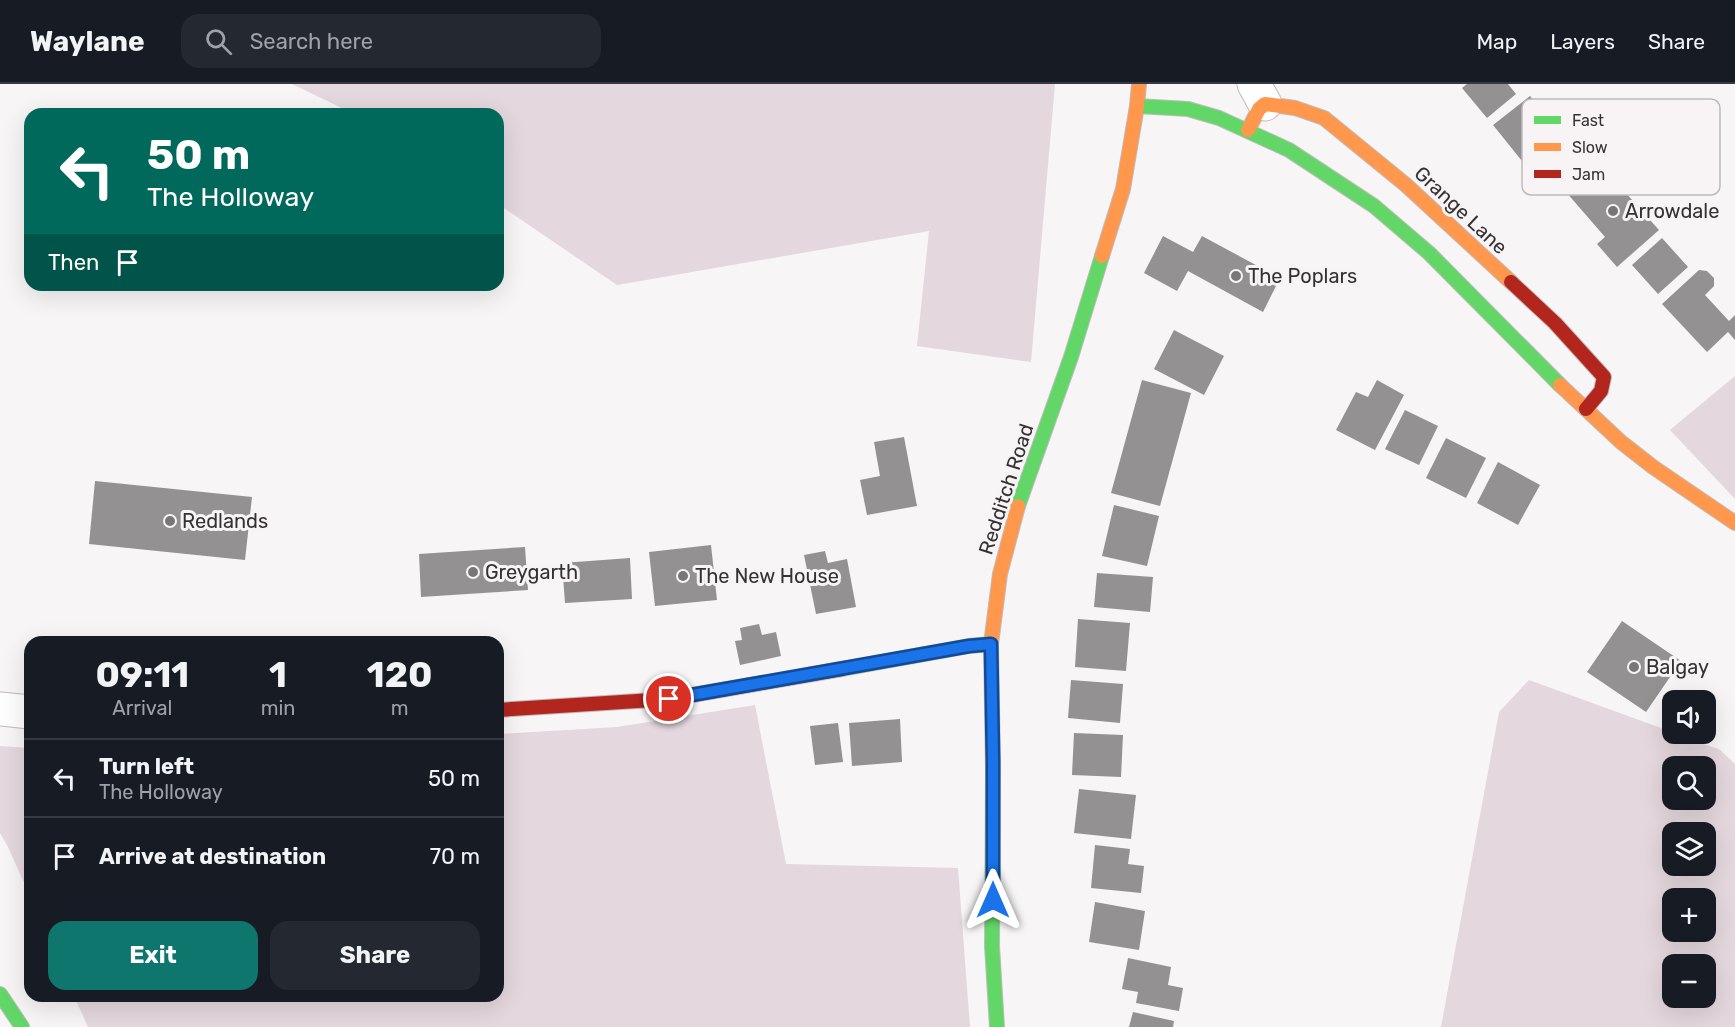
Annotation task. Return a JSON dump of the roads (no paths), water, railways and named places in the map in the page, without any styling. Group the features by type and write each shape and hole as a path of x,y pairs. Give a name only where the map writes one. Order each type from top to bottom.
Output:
{"main road":[{"name":"Redditch Road","path":"997,1027 992,946 991,644 1000,574 1017,508 1071,357 1123,189 1139,84"},
{"name":"Grange Lane","path":"1137,106 1188,109 1219,118 1255,106 1294,107 1324,118 1406,185 1555,323 1604,377 1604,386 1600,394 1586,409"},
{"name":"Grange Lane","path":"1255,106 1289,150 1374,207 1429,253 1551,376 1621,442 1653,467 1735,523"},
{"path":"504,710 669,699 991,644"},
{"path":"0,994 22,1027"}],"street":[{"path":"0,709 24,711"}],"place":[{"name":"Arrowdale","path":"1613,211"},
{"name":"The Poplars","path":"1236,276"},
{"name":"Redlands","path":"170,521"},
{"name":"Greygarth","path":"473,572"},
{"name":"The New House","path":"683,576"},
{"name":"Balgay","path":"1634,667"}]}
